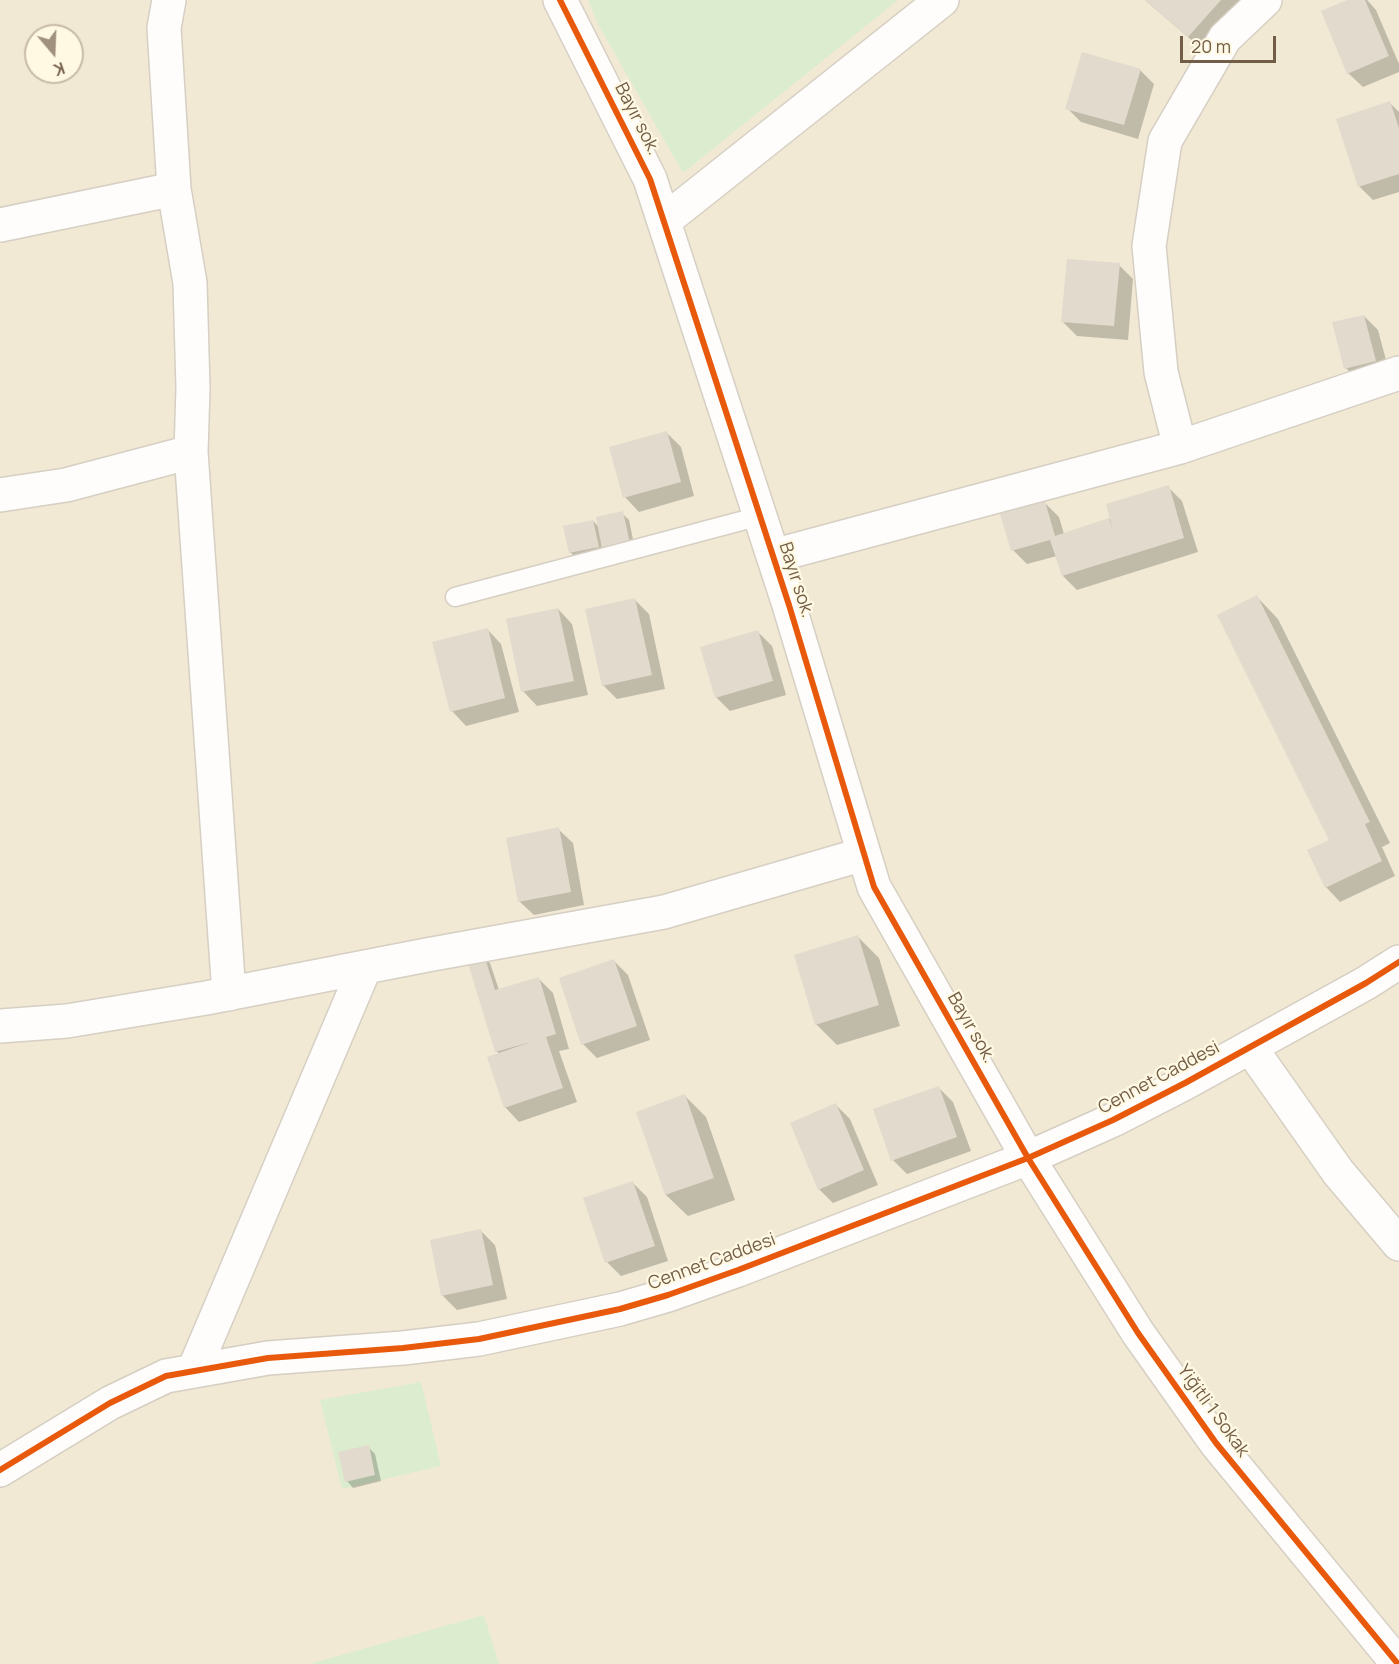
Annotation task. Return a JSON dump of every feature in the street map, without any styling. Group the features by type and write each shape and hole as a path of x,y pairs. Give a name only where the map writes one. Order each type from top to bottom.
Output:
{"street":[{"path":"169,0 164,28 174,189 190,283 193,388 191,452 229,993"},
{"name":"Bayır sok.","path":"560,0 650,178 773,556 874,887 1028,1158"},
{"path":"664,221 942,0"},
{"path":"1180,447 1161,372 1149,246 1166,141 1225,38 1265,0"},
{"path":"0,225 174,189"},
{"path":"773,556 1180,447 1399,373"},
{"path":"0,495 66,485 191,452"},
{"path":"0,1026 67,1021 664,912 864,854"},
{"name":"Cennet Caddesi","path":"0,1470 100,1409 166,1376 268,1358 403,1348 479,1339 620,1309 728,1274 1028,1158 1113,1120 1366,983 1399,962"},
{"path":"194,1370 365,967"},
{"path":"1250,1047 1338,1172 1399,1244"},
{"name":"Yiğitli 1 Sokak","path":"1028,1158 1138,1333 1216,1443 1392,1644"}],"lane":[{"path":"455,597 760,516"}],"shaded area":[{"path":"0,0 1399,0 1399,1664 0,1664"}],"green space":[{"path":"588,0 898,0 683,173 599,26"},
{"path":"421,1382 441,1466 342,1489 320,1400"},
{"path":"484,1615 499,1664 309,1664"}],"building":[{"path":"1145,0 1221,0 1188,37"},
{"path":"1347,0 1365,0 1389,56 1347,74 1321,11"},
{"path":"1082,52 1141,69 1124,125 1065,109"},
{"path":"1390,101 1399,128 1399,174 1358,187 1336,119"},
{"path":"1067,259 1120,263 1114,326 1061,322"},
{"path":"1364,315 1376,361 1344,369 1332,322"},
{"path":"667,431 681,482 623,498 609,447"},
{"path":"1169,485 1184,538 1062,576 1050,540 1011,551 1000,514 1045,501 1055,536 1109,518 1113,531 1106,504"},
{"path":"623,511 631,548 603,554 596,517"},
{"path":"593,520 599,547 569,553 563,526"},
{"path":"1257,595 1370,822 1365,824 1382,861 1325,888 1307,850 1329,840 1217,615"},
{"path":"635,598 652,675 602,686 585,609"},
{"path":"558,608 574,681 521,692 506,619"},
{"path":"488,628 505,698 450,712 432,642"},
{"path":"758,630 773,681 715,698 700,647"},
{"path":"559,827 571,892 518,902 506,838"},
{"path":"858,935 879,1005 815,1025 794,955"},
{"path":"484,955 495,990 539,977 556,1034 546,1037 563,1088 504,1108 487,1057 531,1042 495,1052 467,960"},
{"path":"614,959 637,1026 581,1045 559,978"},
{"path":"939,1086 957,1137 891,1161 873,1109"},
{"path":"685,1094 714,1178 665,1195 636,1112"},
{"path":"836,1103 864,1170 818,1190 790,1123"},
{"path":"633,1181 655,1246 605,1263 583,1198"},
{"path":"481,1229 493,1285 441,1296 430,1240"},
{"path":"369,1445 375,1475 345,1482 338,1452"}],"cycle path":[{"path":"560,0 650,179 789,605 874,887 1028,1158 1138,1333 1216,1443 1398,1664"},
{"path":"0,1470 110,1403 166,1376 268,1358 403,1348 479,1339 620,1309 738,1270 1028,1158 1113,1120 1185,1083 1366,983 1399,962"}]}
